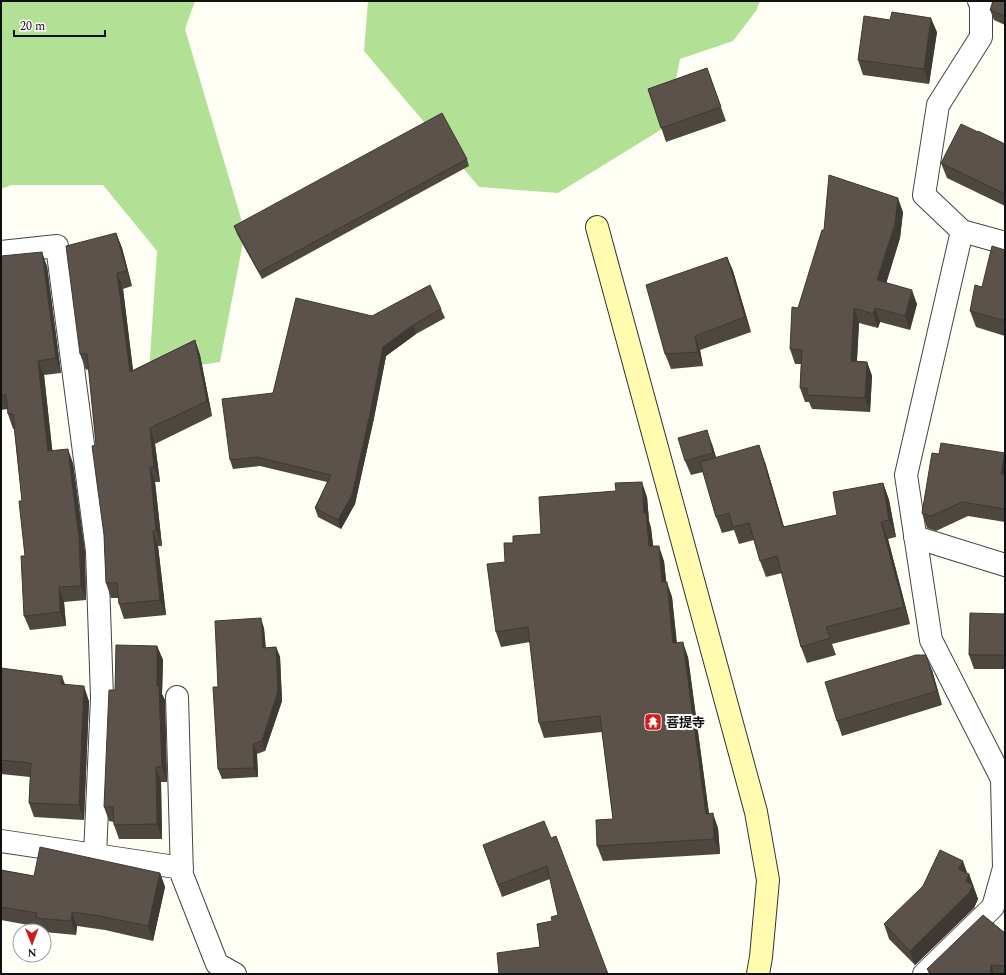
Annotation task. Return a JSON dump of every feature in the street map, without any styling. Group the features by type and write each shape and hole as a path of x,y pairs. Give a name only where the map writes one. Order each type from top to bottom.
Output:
{"street":[{"path":"979,1 981,4 981,37 938,105 924,194 962,231 1005,243"},
{"path":"597,228 756,812 768,880 762,957 758,974"},
{"path":"924,974 993,907 1004,868 1002,779 931,640 906,475 962,231"},
{"path":"1,252 57,246 97,551 102,698 95,855"},
{"path":"915,536 1005,565"},
{"path":"177,697 182,874 217,964 236,974"},
{"path":"1,840 182,868"}],"green space":[{"path":"1,1 195,1 185,29 245,232 220,362 149,373 157,251 103,185 12,185 1,189"},
{"path":"368,1 760,1 756,11 733,41 680,59 667,126 558,193 479,187 364,51"}],"building":[{"path":"993,1 1005,1 1005,16 990,10"},
{"path":"892,12 931,18 924,69 858,60 864,16 890,20"},
{"path":"707,68 721,107 661,128 648,89"},
{"path":"442,113 467,159 259,272 234,226"},
{"path":"961,124 1005,144 1005,194 941,163"},
{"path":"829,175 898,198 895,224 877,280 912,290 905,316 875,308 873,314 854,308 851,361 867,362 865,398 807,395 807,388 800,388 802,350 790,349 792,307 798,308 822,230 824,230"},
{"path":"116,233 127,271 117,273 130,372 195,340 207,401 150,428 154,467 150,467 156,530 153,531 160,600 119,604 117,583 106,583 104,535 92,446 96,445 87,354 80,354 66,246"},
{"path":"992,246 1005,250 1005,321 970,311 975,285 982,287"},
{"path":"42,252 56,358 38,361 48,451 68,449 79,538 81,586 59,587 60,612 24,616 21,556 25,556 19,501 22,501 13,414 8,414 6,395 1,395 1,256"},
{"path":"727,257 745,317 695,336 698,352 665,354 646,285"},
{"path":"430,285 441,309 413,325 383,347 352,495 338,520 315,508 331,475 257,457 230,460 222,399 273,393 296,298 372,316"},
{"path":"707,430 713,453 685,461 678,438"},
{"path":"941,443 1005,453 1001,474 1005,474 1005,509 962,502 931,516 922,513 932,453 939,454"},
{"path":"759,445 783,527 837,515 833,492 883,483 889,520 881,522 904,607 826,627 830,638 801,647 777,556 760,561 749,523 733,527 729,513 716,517 700,462"},
{"path":"642,482 644,513 646,513 649,546 659,546 662,582 667,582 673,643 683,642 706,814 713,813 714,839 597,846 596,820 613,819 600,716 539,723 528,627 496,632 487,564 505,562 504,543 513,543 513,536 541,534 539,497 616,491 615,483"},
{"path":"970,613 1005,614 1005,655 969,655"},
{"path":"261,618 263,648 276,647 278,691 262,741 253,744 254,768 218,769 213,687 218,687 215,621"},
{"path":"116,645 157,646 157,686 159,686 162,767 156,767 157,824 114,825 113,807 104,807 109,690 115,690"},
{"path":"916,655 926,655 937,691 837,721 825,682"},
{"path":"1,668 62,676 61,684 84,686 79,805 29,803 31,763 1,760"},
{"path":"544,821 551,838 556,836 608,974 499,974 497,953 540,947 537,924 552,921 551,917 558,915 547,866 498,885 483,845"},
{"path":"40,847 160,873 148,926 72,912 71,921 36,918 37,913 1,907 1,870 34,876"},
{"path":"940,850 963,861 958,869 969,874 966,881 973,885 969,893 910,951 884,924 923,886"},
{"path":"983,915 1005,933 1005,966 991,965 990,974 932,974 927,969"}],"place":[{"name":"菩提寺","path":"653,722"}]}
